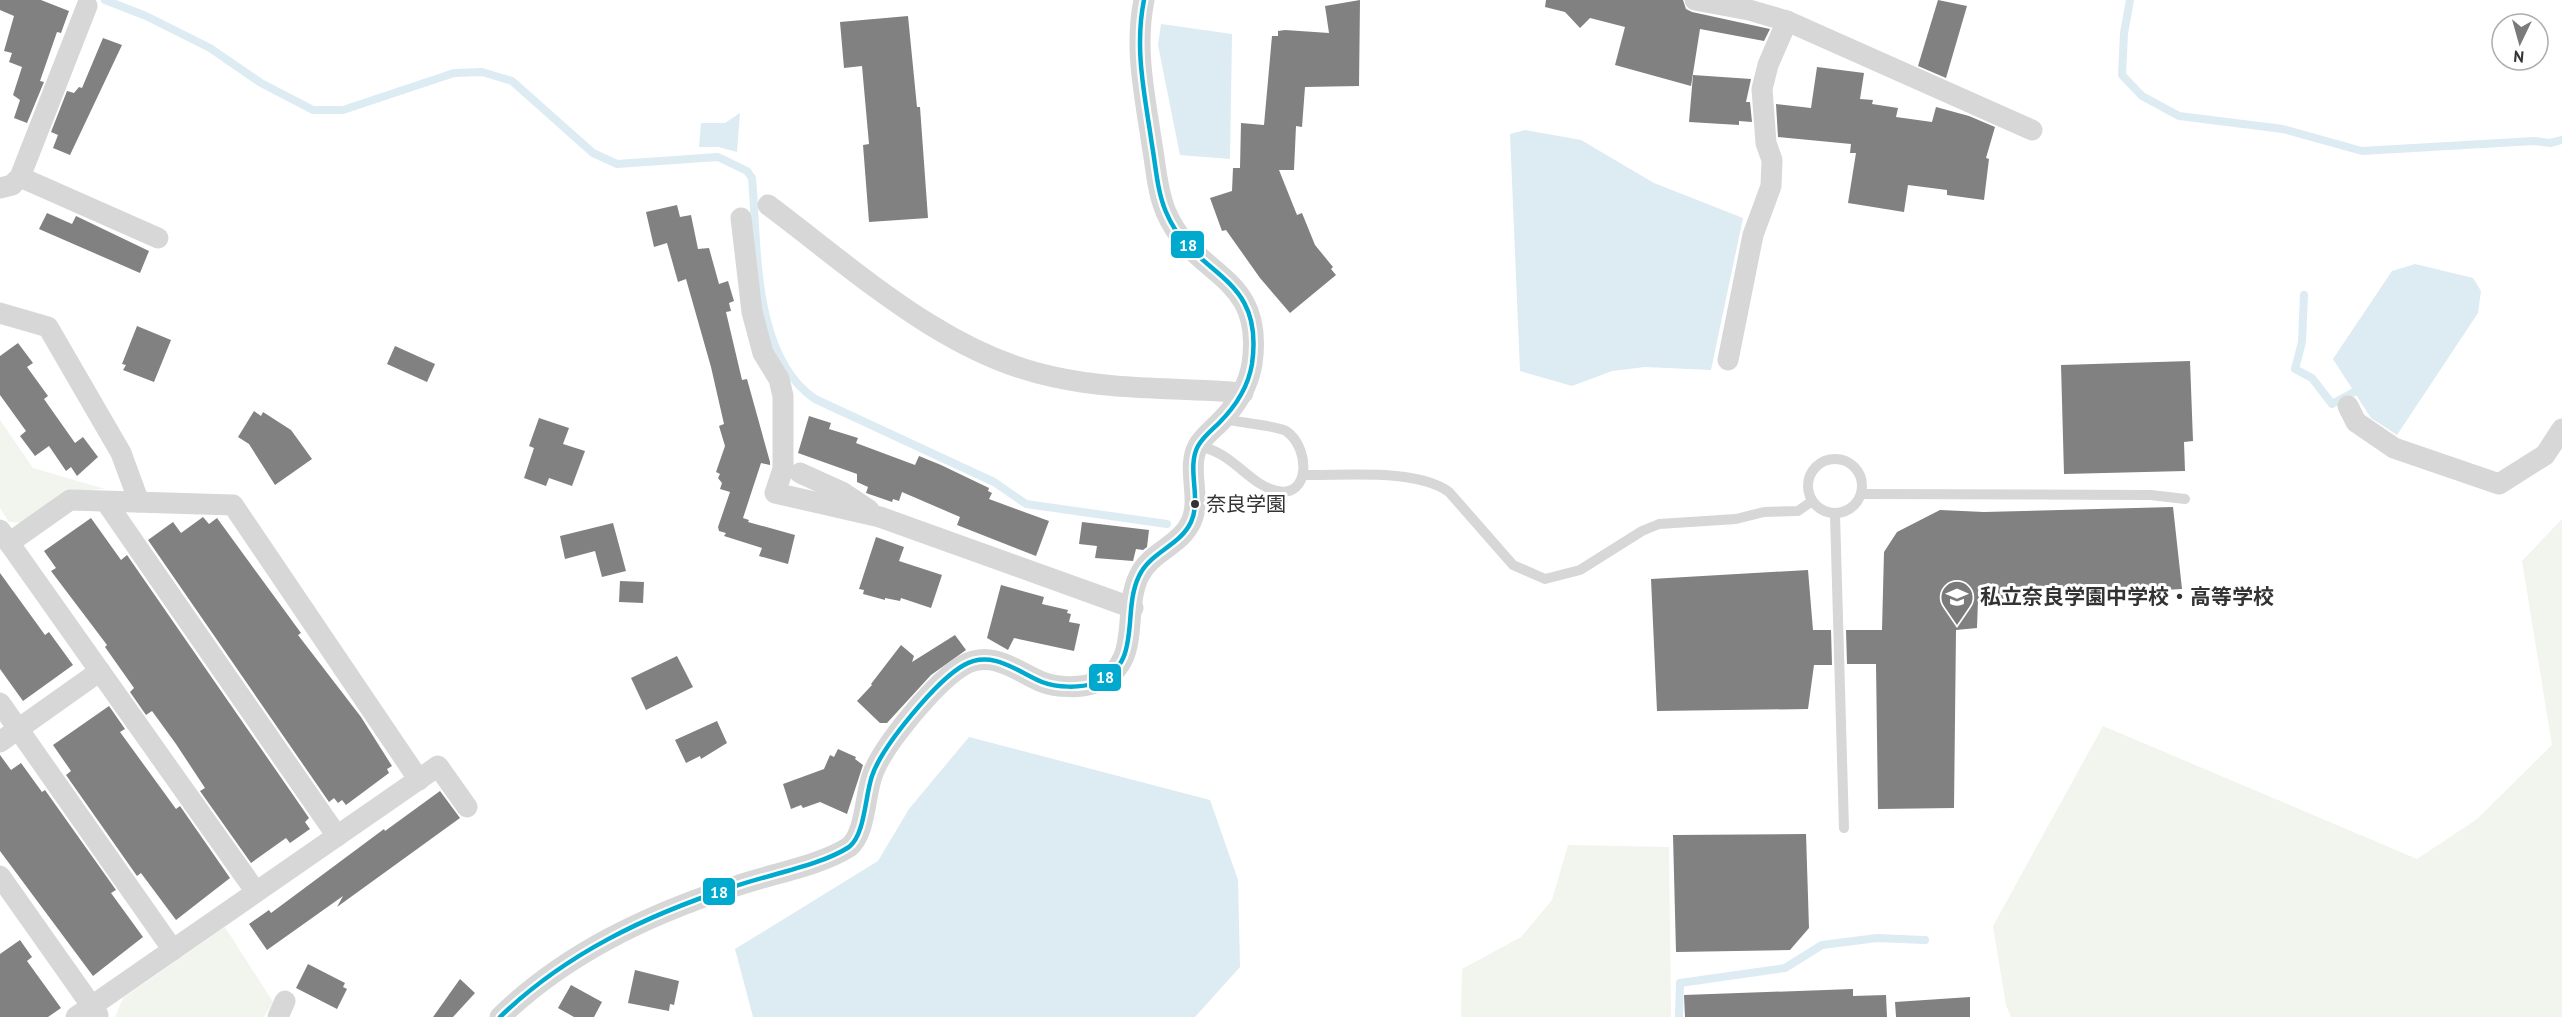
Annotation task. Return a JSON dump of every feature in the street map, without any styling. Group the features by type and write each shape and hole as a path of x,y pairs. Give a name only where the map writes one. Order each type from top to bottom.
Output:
{"street":[{"path":"500,1017 560,968 600,942 730,887 798,867 850,846 860,834 863,807 873,772 897,734 929,695 966,663 991,658 1054,685 1094,684 1114,673 1125,660 1137,578 1152,557 1180,537 1192,520 1194,460 1198,446 1244,393 1254,347 1253,326 1248,308 1238,291 1195,254 1179,235 1166,213 1159,189 1138,41 1144,0"},
{"path":"1695,0 1749,10 1787,21 2032,130"},
{"path":"0,188 12,185 20,177 87,6"},
{"path":"1728,360 1753,235 1771,186 1772,160 1766,143 1762,89 1768,65 1787,21"},
{"path":"20,177 158,238"},
{"path":"768,205 930,325 992,359 1054,378 1102,385 1244,393"},
{"path":"741,218 752,312 764,353 779,379 783,396 783,469 775,493 880,518 1133,608"},
{"path":"0,314 48,327 121,453 139,502"},
{"path":"2348,406 2356,422 2394,448 2499,484 2545,455 2562,429"},
{"path":"800,473 842,492 880,518"},
{"path":"256,892 5,536 70,500 233,505 418,780"},
{"path":"106,502 337,836"},
{"path":"0,742 100,671"},
{"path":"0,703 173,950"},
{"path":"4,889 89,1013 173,950 438,766 467,807"}],"lane":[{"path":"1198,446 1227,456 1264,486 1279,492 1293,488 1303,475 1302,449 1285,430 1223,419"},
{"path":"1834,459 1843,460 1857,470 1861,477 1862,494 1852,508 1835,514 1826,512 1812,501 1809,491 1811,473 1817,466 1834,459"},
{"path":"1303,475 1397,477 1438,484 1449,492 1513,565 1545,579 1580,570 1642,531 1659,524 1736,519 1764,512 1797,512 1812,501"},
{"path":"1862,494 2151,495 2185,499"},
{"path":"1835,514 1844,828"}],"shaded area":[{"path":"1161,24 1232,34 1230,159 1180,155 1158,45"},
{"path":"740,113 737,152 718,147 699,147 701,123 725,123"},
{"path":"1525,130 1581,140 1654,183 1743,218 1711,370 1645,367 1612,371 1572,386 1520,371 1510,134"},
{"path":"2415,264 2473,278 2481,291 2478,313 2397,435 2371,418 2333,359 2392,271"},
{"path":"0,420 33,468 105,489 69,491 26,523 9,522 0,508"},
{"path":"2562,519 2562,1017 2011,1017 2006,1005 1993,926 2103,726 2417,859 2477,819 2552,745 2522,561"},
{"path":"969,737 1210,800 1238,880 1240,967 1195,1017 753,1017 735,949 878,861 909,809"},
{"path":"1568,845 1669,847 1671,1017 1461,1017 1462,969 1521,937 1552,900"},
{"path":"225,927 273,1002 264,1017 115,1017 123,998"}],"building":[{"path":"0,0 41,0 69,11 61,33 57,32 40,81 44,82 27,123 14,118 20,100 13,95 22,67 9,62 12,53 4,51 14,16 0,10"},
{"path":"1360,0 1359,86 1305,87 1302,127 1296,126 1294,170 1279,170 1297,215 1302,213 1315,245 1333,267 1331,269 1336,275 1290,313 1260,278 1226,230 1222,231 1210,198 1232,191 1233,168 1240,168 1241,123 1264,125 1272,36 1278,36 1278,31 1285,30 1329,33 1325,6"},
{"path":"1546,0 1683,0 1686,9 1692,12 1770,29 1764,41 1700,29 1691,86 1615,65 1625,27 1590,18 1580,28 1565,12 1545,7"},
{"path":"1938,0 1967,6 1946,78 1918,66"},
{"path":"908,16 917,107 920,107 928,218 869,222 863,145 869,144 862,66 844,68 840,22"},
{"path":"103,38 122,45 70,155 53,148 58,135 51,132 67,91 74,93 79,87 82,88"},
{"path":"1817,67 1864,73 1860,99 1873,100 1872,104 1898,108 1896,117 1932,122 1936,107 1969,116 1995,127 1986,158 1989,159 1984,200 1947,195 1947,190 1908,185 1904,212 1848,203 1856,153 1850,153 1851,144 1778,137 1776,104 1811,108"},
{"path":"1693,75 1751,79 1746,102 1750,102 1752,122 1739,121 1739,125 1689,122"},
{"path":"677,205 680,217 691,215 698,249 709,248 719,284 728,281 734,301 729,303 731,311 726,312 742,380 747,379 770,462 770,465 761,463 743,518 749,520 748,522 795,535 788,564 759,556 762,548 724,536 726,533 719,531 718,527 730,492 720,489 722,483 718,478 720,474 716,472 725,446 719,426 724,424 711,367 686,279 678,282 667,243 654,247 646,212"},
{"path":"47,213 72,224 76,216 149,251 140,273 39,229"},
{"path":"137,326 171,340 154,382 123,370 126,365 122,364"},
{"path":"18,343 33,363 27,367 48,396 44,399 75,443 83,437 98,457 77,476 71,467 66,471 49,446 35,456 20,436 26,431 0,395 0,356"},
{"path":"395,346 435,364 427,382 387,364"},
{"path":"2190,361 2193,441 2184,442 2185,471 2064,474 2061,365"},
{"path":"254,411 261,416 263,412 291,430 312,459 275,485 249,444 238,437"},
{"path":"809,416 831,423 829,429 858,438 856,443 915,465 919,456 941,465 989,488 988,491 992,493 989,499 1049,521 1036,556 957,525 960,517 902,492 899,501 893,499 892,502 866,493 868,487 857,482 857,474 798,453"},
{"path":"539,418 569,428 563,444 585,451 572,486 549,478 546,486 524,478 534,448 529,446"},
{"path":"2173,507 2182,589 1978,600 1977,628 1956,630 1954,808 1878,809 1876,664 1847,664 1846,630 1882,630 1884,552 1897,532 1940,510 1984,512"},
{"path":"203,517 209,524 217,518 301,633 298,635 361,717 392,766 387,769 389,773 346,805 342,800 338,803 334,798 329,802 148,540 173,522 181,533"},
{"path":"91,518 121,560 127,555 309,818 305,822 310,829 290,843 286,838 251,863 200,791 205,788 176,744 152,711 146,715 130,692 134,688 105,647 107,645 51,571 56,568 44,551"},
{"path":"1082,522 1149,530 1147,547 1143,550 1136,549 1133,561 1095,558 1097,546 1079,544"},
{"path":"613,523 626,571 602,577 595,551 565,559 560,536"},
{"path":"876,537 904,547 899,561 942,575 931,608 901,598 900,601 885,598 885,600 863,594 864,590 859,589"},
{"path":"1808,570 1813,630 1831,630 1832,665 1814,665 1808,709 1657,711 1651,579"},
{"path":"0,573 45,635 49,632 73,665 23,701 0,669"},
{"path":"620,581 644,582 643,603 619,602"},
{"path":"1001,585 1044,597 1042,604 1068,610 1067,613 1071,614 1069,622 1080,624 1074,651 1014,638 1008,650 987,638"},
{"path":"955,635 966,650 931,675 887,723 880,723 857,701 872,685 901,645 914,656 912,662"},
{"path":"677,656 693,687 646,710 631,678"},
{"path":"109,706 125,729 120,732 176,809 180,806 230,878 176,920 141,873 137,876 66,775 71,771 53,745"},
{"path":"717,721 727,743 701,759 700,756 686,763 675,740"},
{"path":"838,749 856,757 855,759 863,765 847,814 820,802 803,808 801,805 791,809 783,784 824,769 830,755 834,757"},
{"path":"0,755 11,770 21,763 42,792 45,790 116,890 111,893 143,937 93,976 0,851"},
{"path":"440,791 460,818 337,907 343,896 267,950 249,924 269,910 271,913 384,829 385,831"},
{"path":"1806,834 1809,928 1790,950 1676,952 1673,835"},
{"path":"20,940 32,957 27,961 61,1008 48,1017 0,1017 0,954"},
{"path":"308,964 345,983 343,987 347,989 337,1009 296,988"},
{"path":"635,970 679,981 674,1005 670,1004 669,1011 628,1003"},
{"path":"460,979 475,993 453,1017 433,1017"},
{"path":"571,985 602,1002 594,1017 574,1017 558,1008"},
{"path":"1853,989 1853,996 1886,995 1887,1017 1685,1017 1684,995"},
{"path":"1970,997 1970,1017 1896,1017 1895,1002"}],"waterway":[{"path":"105,0 146,16 210,48 261,83 313,110 343,110 454,73 482,72 512,81 593,153 617,164 718,157 747,171 752,178 758,266 769,328 779,356 794,380 815,399 994,482 1026,504 1167,524"},
{"path":"2130,0 2124,33 2122,75 2142,96 2179,116 2283,129 2362,151 2534,141 2550,143 2562,140"},
{"path":"2304,295 2302,342 2295,369 2312,378 2332,404 2354,392"},
{"path":"1679,1017 1680,983 1785,968 1822,945 1877,938 1925,940"}],"transit line":[{"name":"18","path":"500,1017 552,974 609,939 639,924 701,898 823,860 849,847 861,825 872,776 887,748 926,699 940,684 964,665 974,661 995,661 1042,682 1069,687 1095,683 1110,675 1120,664 1126,651 1131,606 1139,576 1150,561 1180,537 1191,522 1195,504 1193,464 1198,446 1231,410 1244,389 1252,364 1253,334 1248,311 1238,293 1178,234 1163,204 1157,179 1140,54 1144,0"}],"place":[{"name":"奈良学園","path":"1195,504"},
{"name":"私立奈良学園中学校・高等学校","path":"1957,626"}]}
